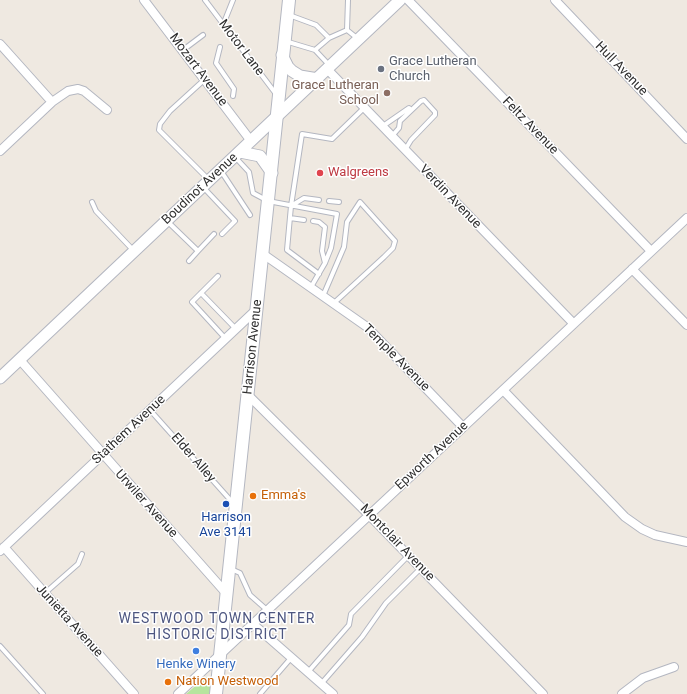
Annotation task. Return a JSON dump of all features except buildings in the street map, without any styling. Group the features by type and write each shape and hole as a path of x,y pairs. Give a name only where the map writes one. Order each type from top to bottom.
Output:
{"main road":[{"name":"Harrison Avenue","path":"216,694 228,568 272,173 282,55 289,0"}],"street":[{"name":"Mozart Avenue","path":"144,0 251,141"},
{"name":"Boudinot Avenue","path":"2,374 20,360 220,170 329,69 400,0"},
{"name":"Feltz Avenue","path":"408,0 651,251"},
{"name":"Hull Avenue","path":"555,0 687,138"},
{"path":"0,44 52,102"},
{"path":"282,55 288,67 292,71 300,76 318,79"},
{"name":"Verdin Avenue","path":"329,69 364,108 573,323"},
{"path":"0,151 52,102 68,91 78,89 84,90 107,110"},
{"path":"237,154 260,156 272,173"},
{"name":"Epworth Avenue","path":"178,694 687,218"},
{"name":"Temple Avenue","path":"263,254 367,327 464,427"},
{"path":"632,269 687,325"},
{"name":"Stathem Avenue","path":"2,549 226,339 257,308"},
{"name":"Urwiler Avenue","path":"20,360 226,592"},
{"path":"503,390 625,517 642,529 655,535 687,542"},
{"name":"Montclair Avenue","path":"248,395 369,515 543,694"},
{"name":"Junietta Avenue","path":"2,549 45,594 134,694"},
{"path":"253,624 333,694"},
{"path":"622,694 643,678 674,667"}],"lane":[{"name":"Motor Lane","path":"205,0 278,96"},
{"path":"223,25 233,0"},
{"path":"347,30 348,0"},
{"path":"287,15 316,25 329,38"},
{"path":"315,50 329,38 347,30"},
{"path":"347,30 359,40"},
{"path":"183,50 204,35"},
{"path":"284,41 315,50 329,69"},
{"path":"220,47 216,62 234,89 233,96"},
{"path":"205,80 170,111 160,124 159,130 206,184 235,221 222,234"},
{"path":"392,137 400,128 400,121 421,101 424,100 435,112 435,115 411,140 405,150"},
{"path":"319,274 287,250 291,206 302,134 332,139 364,108"},
{"path":"382,126 410,108 412,110"},
{"path":"237,154 249,172 253,193 268,201 337,214 331,248 325,264 311,288"},
{"path":"220,170 250,215"},
{"path":"291,206 304,198 319,200"},
{"path":"330,201 339,202"},
{"path":"92,202 96,211 135,251"},
{"path":"323,296 344,247 347,222 360,202 395,242 392,248 334,303"},
{"path":"290,218 304,220"},
{"path":"167,221 198,251"},
{"path":"314,221 319,222 325,228 322,251 325,264"},
{"path":"188,261 214,234"},
{"path":"218,276 192,302 226,339"},
{"path":"201,293 236,329"},
{"name":"Elder Alley","path":"150,410 236,506"},
{"path":"45,594 78,564 82,554"},
{"path":"308,672 349,625 351,614 409,556"},
{"path":"228,568 240,573 250,594 267,610"},
{"path":"321,684 362,637 386,603 420,568"},
{"path":"0,646 43,694"},
{"path":"260,694 291,658"}],"green space":[{"path":"206,677 210,679 210,694 186,694"}],"place":[{"name":"Grace Lutheran Church","path":"381,69"},
{"name":"Grace Lutheran School","path":"387,93"},
{"name":"Walgreens","path":"320,173"},
{"name":"Emma's","path":"253,496"},
{"name":"Harrison Ave 3141","path":"226,504"},
{"name":"Henke Winery","path":"196,651"},
{"name":"Nation Westwood","path":"168,682"}],"district":[{"name":"WESTWOOD TOWN CENTER HISTORIC DISTRICT","path":"217,628"}]}
